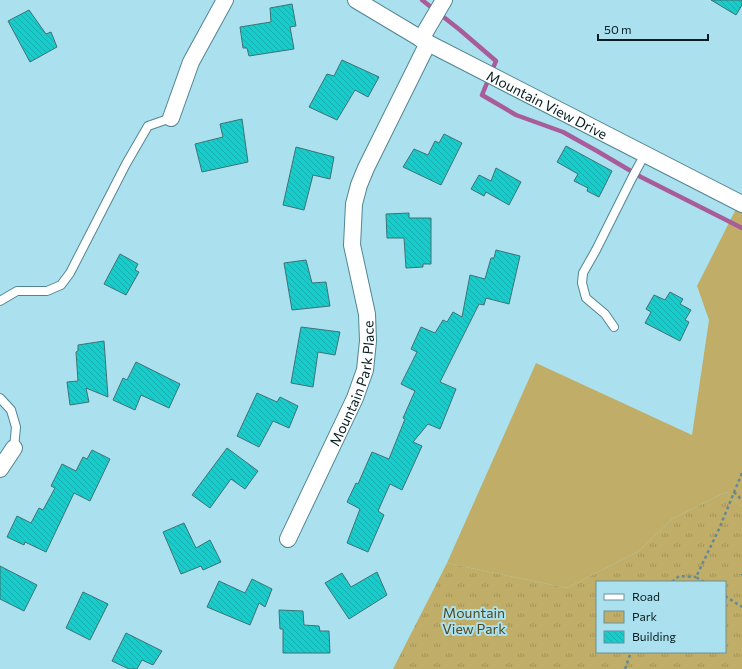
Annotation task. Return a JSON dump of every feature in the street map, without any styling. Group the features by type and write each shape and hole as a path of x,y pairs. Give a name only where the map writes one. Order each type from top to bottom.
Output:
{"street":[{"path":"171,118 191,62 225,0"},
{"name":"Mountain View Drive","path":"356,0 424,41 742,204"},
{"name":"Mountain Park Place","path":"288,539 355,398 365,370 368,341 367,314 352,245 354,204 359,185 444,0"},
{"path":"0,469 14,448"}],"lane":[{"path":"0,301 17,291 47,291 61,284 70,273 126,164 148,126 171,118"},
{"path":"614,327 605,314 586,298 582,284 583,273 646,154"},
{"path":"0,398 12,410 16,427 14,448"}],"path":[{"path":"696,577 742,473"},
{"path":"734,492 742,500"},
{"path":"673,581 679,576 696,577 702,581"},
{"path":"726,597 742,607"},
{"path":"624,669 631,653"}],"green space":[{"path":"736,209 742,212 742,507 726,492 672,519 639,551 567,588 447,563 536,363 692,435 709,320 697,286"},
{"name":"Mountain View Park","path":"726,492 742,507 742,669 393,669 447,563 567,588 639,551 672,519"}],"building":[{"path":"711,0 742,0 742,5 736,15"},
{"path":"292,4 296,26 290,27 294,49 249,56 247,48 243,48 240,27 271,22 270,8"},
{"path":"29,10 46,34 51,32 57,47 30,62 8,21"},
{"path":"342,60 379,77 368,97 355,90 337,120 309,107 327,74 334,76"},
{"path":"242,119 248,162 202,172 195,144 223,137 220,124"},
{"path":"444,134 462,143 441,185 403,167 414,149 428,155 435,141 439,143"},
{"path":"566,146 612,171 599,197 587,191 588,188 574,181 578,174 557,162"},
{"path":"296,147 334,157 330,179 313,175 304,210 283,205"},
{"path":"496,168 521,182 509,205 486,192 484,196 471,189 479,175 491,181"},
{"path":"409,213 409,218 431,218 431,264 423,264 423,267 406,268 404,238 387,238 386,214"},
{"path":"496,250 520,256 509,304 486,298 484,305 479,304 440,382 456,389 440,429 428,424 413,442 422,446 402,490 390,484 378,511 384,515 368,552 347,543 360,509 347,502 356,483 358,484 372,452 389,459 405,419 403,418 415,391 401,384 417,352 411,349 421,327 435,333 443,320 447,322 453,312 462,317 470,275 485,279 491,258 494,258"},
{"path":"120,254 138,264 135,270 139,272 126,295 104,284"},
{"path":"306,260 312,283 326,282 330,306 292,310 284,263"},
{"path":"670,292 683,299 680,304 691,310 685,320 689,322 680,341 645,323 651,312 646,309 654,295 665,300"},
{"path":"301,327 340,332 335,355 318,352 313,387 291,383"},
{"path":"104,341 108,397 86,388 89,402 70,405 67,382 78,381 76,352 78,351 78,345"},
{"path":"136,362 180,384 169,408 141,395 135,410 113,400 123,378 127,380"},
{"path":"257,393 277,402 280,397 298,406 289,428 273,421 259,447 237,436"},
{"path":"227,448 258,471 245,489 231,479 210,508 192,495"},
{"path":"92,450 110,459 90,501 74,493 46,552 25,542 24,545 7,537 17,516 31,523 39,508 43,510 55,488 51,486 62,464 76,471 83,457 87,459"},
{"path":"184,523 196,548 210,540 221,562 203,570 201,566 181,574 163,532"},
{"path":"0,566 37,585 24,611 0,599"},
{"path":"377,572 387,595 349,619 325,583 342,573 351,587"},
{"path":"252,579 272,589 265,607 259,603 250,625 207,607 219,581 245,593"},
{"path":"83,592 108,604 90,640 66,628"},
{"path":"279,610 303,611 304,625 319,626 320,631 329,631 330,653 283,653 283,629 280,629"},
{"path":"126,633 162,651 153,665 142,660 137,669 129,669 112,661"}],"waterway":[{"path":"422,0 496,61 482,95 516,115 563,132 641,177 742,228"}]}
